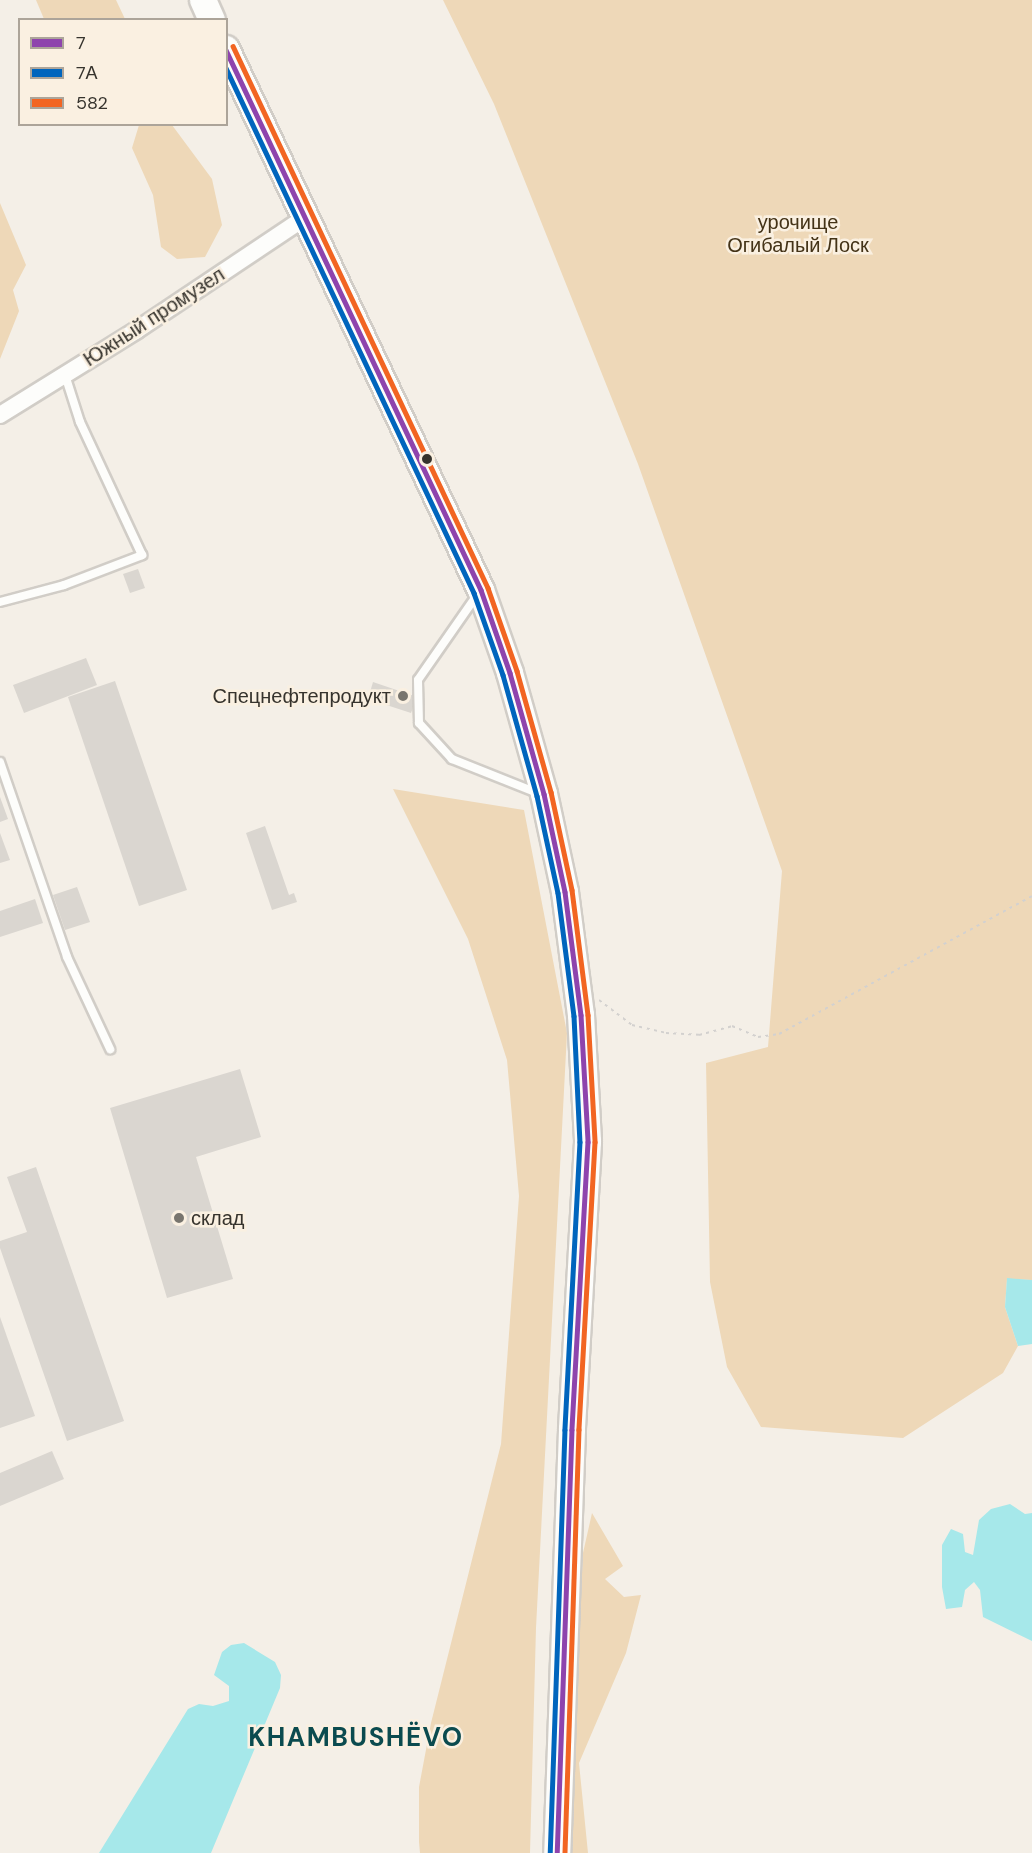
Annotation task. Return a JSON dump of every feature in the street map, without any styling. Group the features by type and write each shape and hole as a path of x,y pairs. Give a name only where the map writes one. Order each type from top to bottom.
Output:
{"main road":[{"path":"203,0 211,18"},
{"path":"228,53 307,216 481,590 510,673 544,794 565,892 578,984 588,1142 587,1212 572,1430 557,1853"}],"street":[{"name":"Южный промузел","path":"0,415 307,216"}],"lane":[{"path":"0,602 64,585 142,555 80,422 65,375"},
{"path":"481,590 418,680 419,723 452,759 526,791 544,794"},
{"path":"0,762 67,957 110,1049"}],"path":[{"path":"578,984 632,1025 699,1035 732,1026 758,1037 779,1034 1032,896"}],"green space":[{"path":"36,0 116,0 125,18 44,18"},
{"name":"урочище Огибалый Лоск","path":"443,0 1032,0 1032,1280 1007,1279 1005,1307 1018,1346 1003,1373 903,1438 761,1427 727,1367 710,1282 706,1063 768,1047 782,871 638,464 494,104"},
{"path":"139,126 173,126 212,179 222,225 205,257 177,259 161,247 153,195 132,148"},
{"path":"0,203 26,265 13,290 19,311 0,359"},
{"path":"393,789 524,810 567,1033 536,1628 530,1853 420,1853 419,1787 431,1723 501,1444 519,1196 507,1060 468,939"},
{"path":"592,1513 623,1566 605,1579 624,1597 641,1595 626,1653 579,1763 588,1853 572,1853 570,1810 583,1553"}],"water":[{"path":"1007,1278 1032,1280 1032,1344 1018,1346 1005,1307"},
{"path":"1010,1504 1025,1514 1032,1513 1032,1641 983,1617 980,1590 974,1582 965,1590 962,1607 946,1609 942,1587 942,1545 951,1529 963,1534 965,1552 973,1555 979,1520 991,1509"},
{"path":"244,1643 275,1662 281,1675 280,1688 211,1853 99,1853 188,1709 199,1704 213,1706 229,1701 229,1686 214,1675 222,1652 231,1645"}],"building":[{"path":"138,569 145,588 130,593 123,574"},
{"path":"86,658 97,685 24,713 13,685"},
{"path":"115,681 187,890 139,906 68,697"},
{"path":"373,682 417,697 411,713 368,699"},
{"path":"0,797 8,819 0,822"},
{"path":"265,826 289,895 294,893 297,902 272,910 246,833"},
{"path":"0,833 10,860 0,863"},
{"path":"77,887 90,922 65,930 53,895"},
{"path":"35,899 43,923 0,937 0,911"},
{"name":"склад","path":"240,1069 261,1137 196,1157 233,1279 167,1298 110,1108"},
{"path":"36,1167 124,1421 67,1441 0,1248 0,1241 27,1232 7,1177"},
{"path":"0,1317 35,1416 0,1428"},
{"path":"52,1451 64,1479 0,1506 0,1473"}],"transit line":[{"name":"582","path":"233,46 488,588 517,671 551,792 572,890 588,1015 595,1142 579,1430 565,1853"},
{"name":"7","path":"228,54 481,590 510,673 544,794 565,892 581,1015 588,1142 572,1430 557,1853"},
{"name":"7А","path":"228,72 474,593 503,675 537,796 558,893 574,1016 580,1142 565,1430 550,1853"}],"place":[{"name":"Спецнефтепродукт","path":"403,696"},
{"name":"склад","path":"179,1218"}],"district":[{"name":"KHAMBUSHËVO","path":"356,1738"}]}
